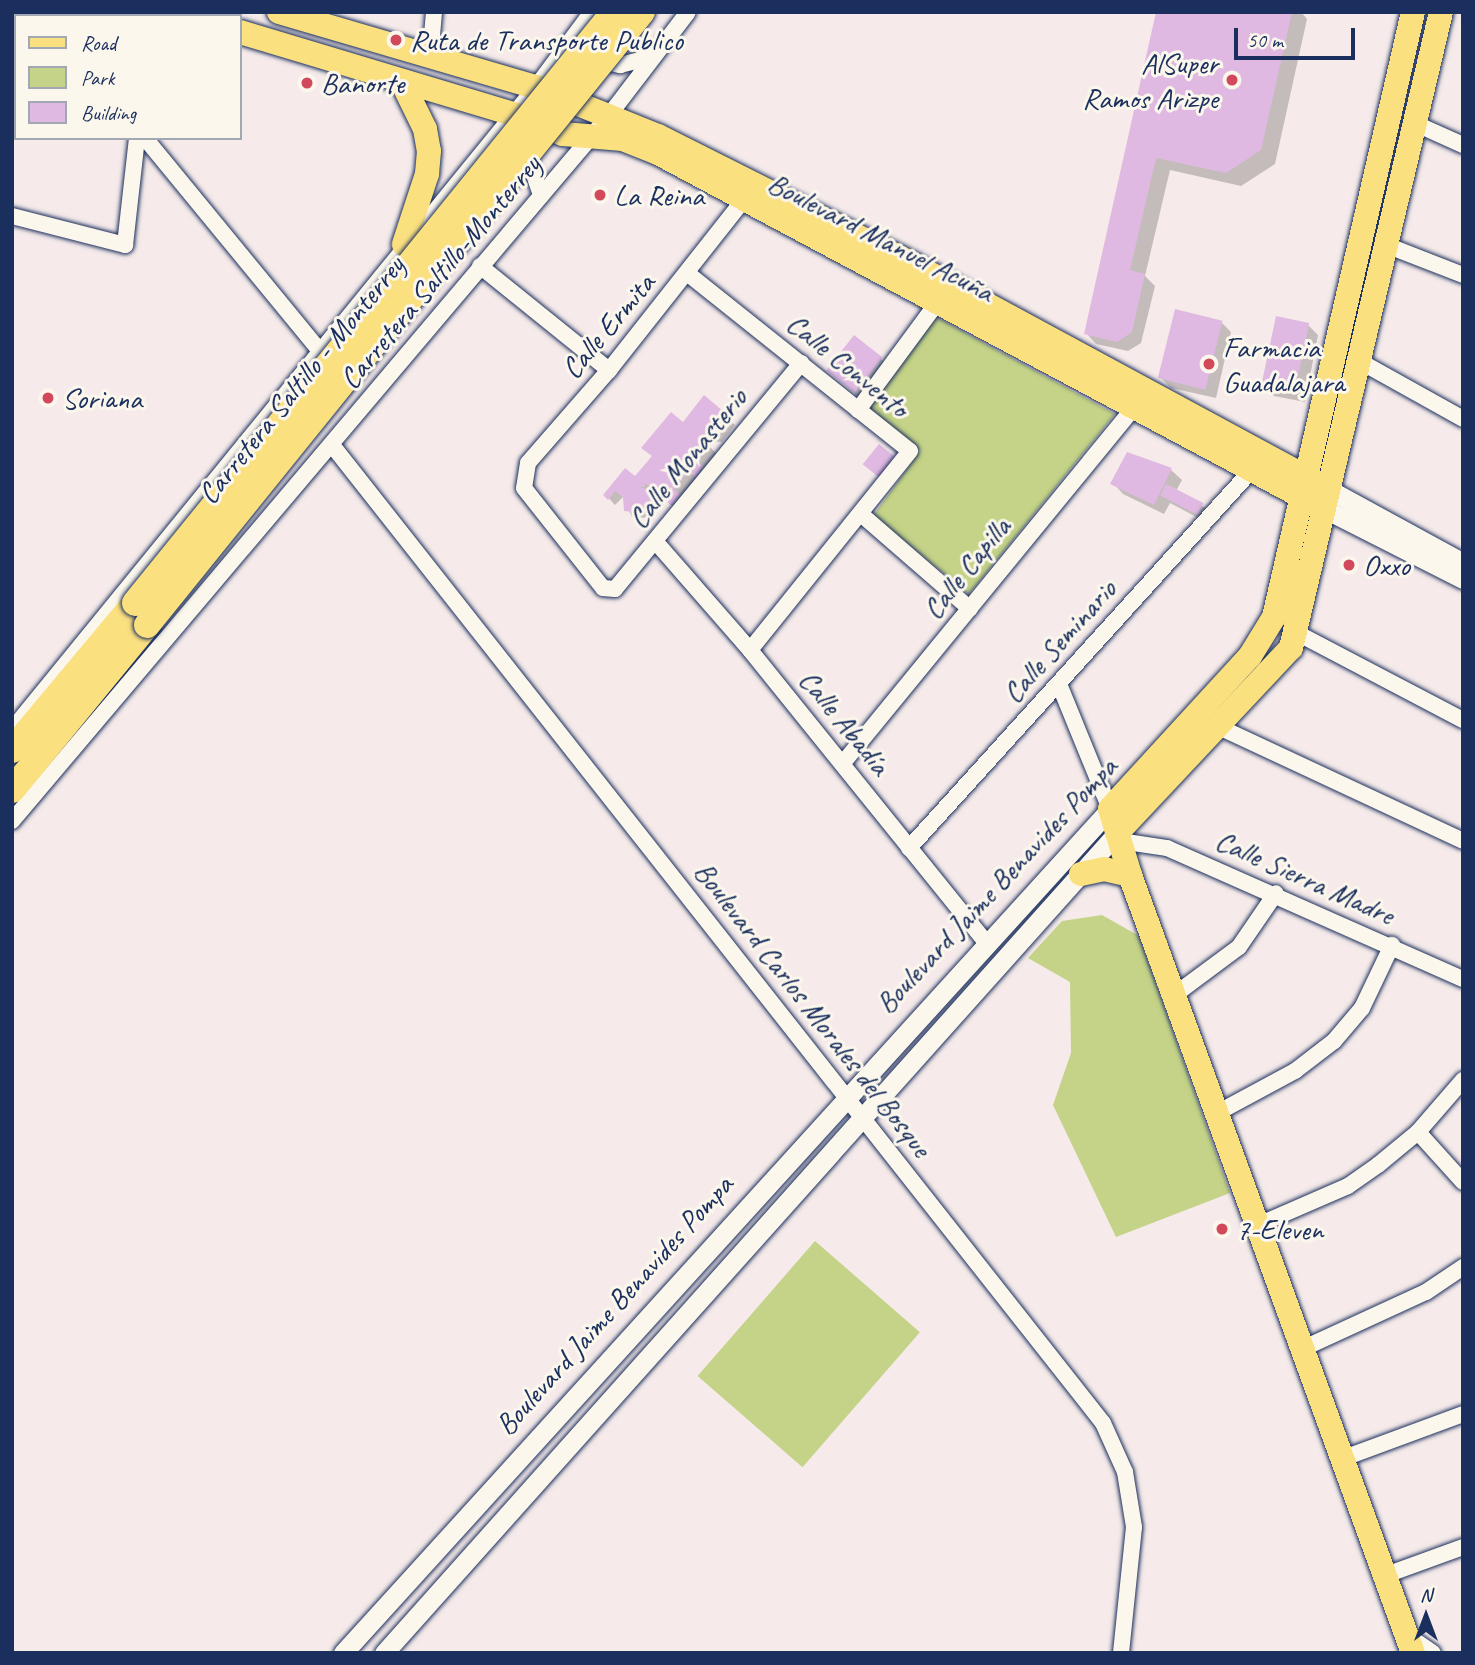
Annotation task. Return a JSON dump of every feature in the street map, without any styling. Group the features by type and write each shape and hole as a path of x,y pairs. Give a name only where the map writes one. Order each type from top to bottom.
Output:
{"highway":[{"name":"Carretera Saltillo - Monterrey","path":"12,790 141,614 614,12"},
{"name":"Carretera Saltillo - Monterrey","path":"12,750 141,614 642,12"}],"main road":[{"name":"Boulevard Manuel Acuña","path":"279,12 536,88 658,136 750,193"},
{"name":"Boulevard Jaime Benavides Pompa","path":"1116,828 1268,629 1413,12"},
{"path":"1407,38 1433,12"},
{"name":"Boulevard Jaime Benavides Pompa","path":"1116,828 1219,727 1282,660 1297,633 1325,498 1441,12"},
{"name":"Boulevard Manuel Acuña","path":"242,33 588,138 623,139 639,145 750,193 1325,498"},
{"path":"402,82 425,129 429,151 427,174 404,244"},
{"path":"1379,150 1388,171 1389,234"},
{"name":"Boulevard Manuel Acuña","path":"943,293 1133,409 1251,471 1302,485"},
{"path":"1116,828 1173,996 1256,1226 1304,1348 1410,1644"},
{"path":"1081,874 1104,869 1130,875"}],"street":[{"path":"430,58 434,12"},
{"name":"Carretera Saltillo-Monterrey","path":"12,730 404,244 536,88 592,12"},
{"name":"Carretera Saltillo-Monterrey","path":"12,821 607,118 688,12"},
{"path":"581,25 583,41 597,60 620,65 653,57"},
{"path":"1414,122 1463,145"},
{"path":"12,215 125,245 137,140"},
{"path":"147,140 320,351"},
{"path":"480,153 508,153 527,163 541,195"},
{"name":"Calle Ermita","path":"615,589 603,588 524,488 528,463 609,370 750,193"},
{"path":"1389,234 1463,275"},
{"path":"480,266 609,370"},
{"name":"Calle Convento","path":"687,274 910,451 862,515"},
{"path":"858,410 943,293"},
{"path":"1359,361 1463,419"},
{"name":"Calle Monasterio","path":"615,589 801,362"},
{"name":"Calle Capilla","path":"843,763 1133,409"},
{"name":"Boulevard Carlos Morales del Bosque","path":"332,445 844,1097 1082,1391 1118,1453 1131,1493 1134,1527 1121,1653"},
{"name":"Calle Seminario","path":"909,848 1251,471"},
{"name":"Boulevard Manuel Acuña","path":"1325,498 1463,563"},
{"name":"Boulevard Manuel Acuña","path":"1325,498 1463,579"},
{"path":"750,650 862,515 970,609"},
{"name":"Calle Abadía","path":"655,541 750,650 986,942"},
{"path":"1297,633 1463,720"},
{"path":"1059,684 1116,828"},
{"path":"1219,727 1463,841"},
{"name":"Boulevard Jaime Benavides Pompa","path":"343,1653 986,942 1116,828"},
{"name":"Boulevard Jaime Benavides Pompa","path":"384,1653 1081,874 1116,828"},
{"name":"Calle Sierra Madre","path":"1116,828 1276,893 1463,979"},
{"path":"1173,996 1240,947 1276,893"},
{"path":"1217,1113 1295,1071 1334,1041 1362,1008 1392,945"},
{"path":"1256,1226 1348,1186 1418,1132 1463,1080"},
{"path":"1418,1132 1463,1182"},
{"path":"1304,1348 1415,1298 1463,1267"},
{"path":"1344,1458 1463,1414"},
{"path":"1386,1575 1463,1547"},
{"path":"1410,1644 1433,1653"}],"green space":[{"path":"936,317 1115,414 969,594 873,516 920,451 867,407"},
{"path":"1102,915 1139,936 1230,1193 1116,1237 1053,1105 1071,1053 1070,982 1028,958 1062,921"},
{"path":"815,1241 920,1332 802,1467 698,1376"}],"building":[{"path":"1156,12 1292,12 1261,150 1226,173 1156,158 1130,270 1145,274 1132,332 1117,342 1084,334"},
{"path":"1175,309 1223,321 1205,390 1158,378"},
{"path":"1276,316 1309,323 1294,393 1261,385"},
{"path":"854,335 882,357 855,393 826,370"},
{"path":"704,395 730,417 714,436 710,433 705,440 710,444 697,461 703,466 695,477 688,471 674,489 680,495 671,505 645,483 641,488 651,489 659,498 644,506 644,513 624,511 623,497 615,491 608,500 603,495 625,468 635,476 652,456 641,448 671,412 683,422"},
{"path":"879,444 896,458 880,478 863,464"},
{"path":"1127,452 1172,468 1154,505 1110,484"},
{"path":"1166,484 1203,503 1198,515 1160,496"}],"place":[{"name":"Ruta de Transporte Publico","path":"396,40"},
{"name":"AlSuper Ramos Arizpe","path":"1232,80"},
{"name":"Banorte","path":"307,83"},
{"name":"La Reina","path":"600,195"},
{"name":"Farmacia Guadalajara","path":"1209,364"},
{"name":"Soriana","path":"48,398"},
{"name":"Oxxo","path":"1349,565"},
{"name":"7-Eleven","path":"1222,1229"}]}
